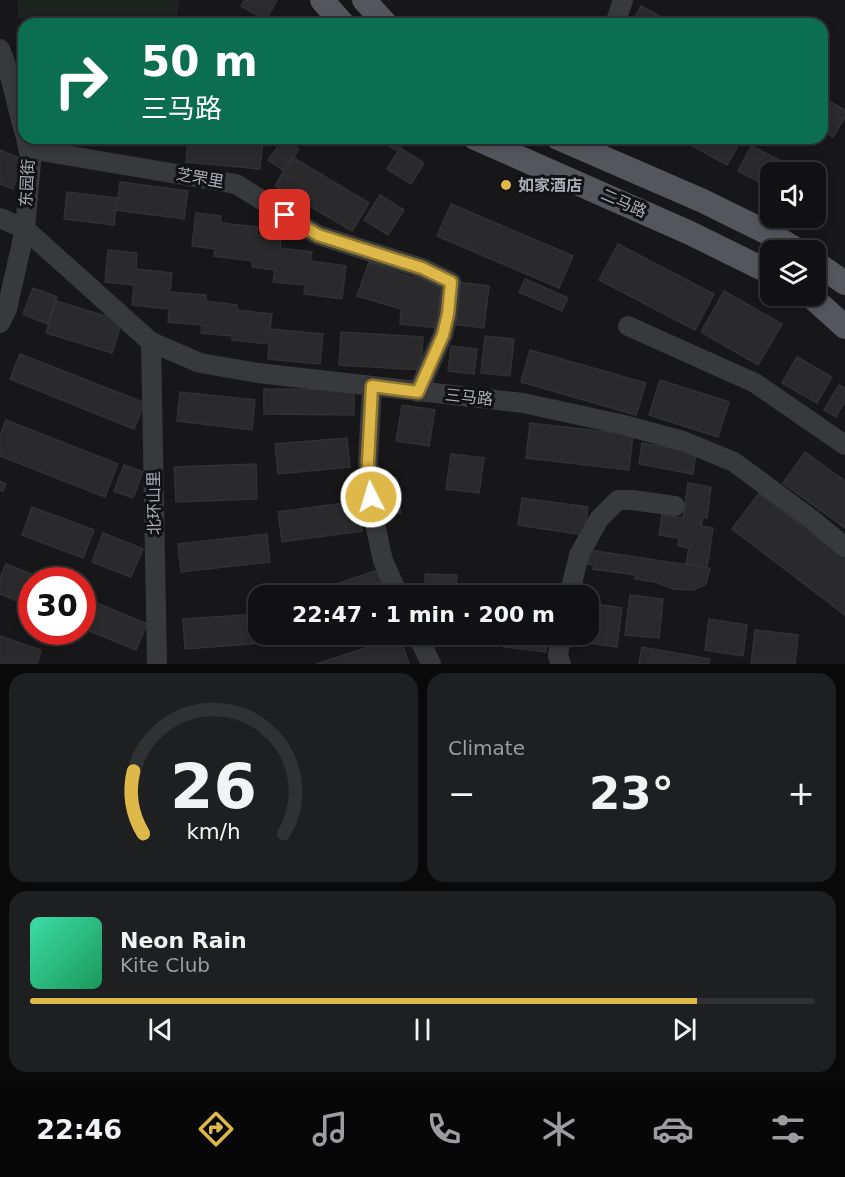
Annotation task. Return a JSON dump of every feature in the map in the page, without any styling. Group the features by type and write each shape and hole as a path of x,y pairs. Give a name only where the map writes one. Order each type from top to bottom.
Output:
{"main road":[{"path":"322,0 338,18"},
{"path":"364,0 380,18"},
{"name":"二马路","path":"489,144 680,228 760,267"},
{"name":"二马路","path":"583,144 780,240"},
{"path":"826,270 845,283"},
{"path":"823,306 845,327"}],"street":[{"path":"617,18 623,0"},
{"name":"东园街","path":"0,49 18,110"},
{"name":"东园街","path":"0,323 7,309 25,229 31,162 27,144"},
{"name":"芝罘里","path":"45,144 236,184 318,235 422,268 451,282 448,314 443,335 418,392"},
{"name":"三马路","path":"0,218 25,229 151,342 200,363 258,374 524,403 620,424 682,441 734,462 845,547"},
{"path":"628,326 754,383 845,445"},
{"name":"北环山里","path":"151,342 157,664"},
{"path":"372,386 368,462 373,514 383,561 394,585"},
{"path":"572,585 579,555 599,519 618,500 675,506"},
{"path":"422,645 431,664"},
{"path":"560,645 558,656 561,664"}],"shaded area":[{"path":"17,0 180,0 176,18 18,18"}],"building":[{"path":"245,0 277,0 267,18 262,18 241,6"},
{"path":"641,6 663,18 634,18"},
{"path":"828,100 845,110 845,117 833,137 828,134"},
{"path":"188,144 263,144 260,169 186,162"},
{"path":"280,144 292,144 299,149 284,171 268,160"},
{"path":"385,144 402,144 398,151"},
{"path":"689,144 739,144 727,165"},
{"path":"751,146 783,162 760,162 760,182 738,171"},
{"path":"400,148 424,163 411,184 387,169"},
{"path":"0,150 24,160 13,189 0,184"},
{"path":"292,157 369,203 352,231 275,186"},
{"path":"120,182 188,191 184,219 116,210"},
{"path":"67,192 117,198 114,225 64,219"},
{"path":"380,195 404,210 388,235 364,220"},
{"path":"451,204 573,256 559,288 437,236"},
{"path":"196,213 221,216 221,223 258,227 257,235 281,238 280,248 312,252 310,261 346,266 342,299 304,294 305,285 273,282 275,270 252,267 253,261 214,256 215,249 192,246"},
{"path":"618,244 714,294 695,330 599,280"},
{"path":"108,250 137,253 136,269 172,273 170,292 206,295 206,301 237,305 237,310 272,314 270,329 323,334 320,364 268,359 269,344 232,340 232,336 201,333 202,325 168,322 169,309 132,305 134,285 105,282"},
{"path":"369,262 413,278 416,273 426,277 445,293 440,328 400,324 401,309 357,296"},
{"path":"525,279 568,298 562,311 519,292"},
{"path":"457,282 489,286 484,328 452,324"},
{"path":"33,288 57,297 47,324 23,314"},
{"path":"724,291 782,324 758,365 701,332"},
{"path":"56,301 122,321 112,353 46,333"},
{"path":"341,332 423,337 421,370 339,365"},
{"path":"485,336 514,339 510,376 481,373"},
{"path":"451,346 477,349 474,374 448,371"},
{"path":"530,350 646,383 636,415 521,382"},
{"path":"20,354 145,403 134,429 10,379"},
{"path":"797,357 832,377 817,403 782,383"},
{"path":"660,380 729,402 718,437 649,415"},
{"path":"839,385 845,388 845,401 836,417 824,410"},
{"path":"264,389 354,390 354,415 264,414"},
{"path":"180,392 255,400 252,430 177,421"},
{"path":"402,405 435,410 429,446 396,441"},
{"path":"6,420 118,464 105,497 0,456 0,436"},
{"path":"530,423 633,435 629,470 526,458"},
{"path":"347,438 350,467 278,474 275,444"},
{"path":"642,443 696,452 693,474 639,464"},
{"path":"805,452 845,481 845,528 783,483"},
{"path":"451,454 484,458 479,493 446,489"},
{"path":"256,464 257,499 176,502 174,467"},
{"path":"124,465 143,472 133,498 114,491"},
{"path":"396,479 401,513 383,515 379,481"},
{"path":"0,481 6,484 3,491 0,490"},
{"path":"688,483 711,487 707,518 703,517 701,526 713,528 707,567 686,564 689,548 678,546 679,538 659,535 662,515 683,518"},
{"path":"759,493 845,559 845,615 732,529"},
{"path":"522,498 588,507 584,535 518,525"},
{"path":"358,501 362,531 282,542 278,512"},
{"path":"32,507 94,530 83,558 22,535"},
{"path":"103,533 143,549 131,577 92,562"},
{"path":"267,534 270,562 181,572 178,544"},
{"path":"589,550 710,568 706,584 693,590 674,589 655,582 635,579 636,575 593,569 594,565 588,564"},
{"path":"6,564 18,569 18,601 0,594 0,578"},
{"path":"378,570 383,585 333,585"},
{"path":"425,574 457,575 457,585 425,585"},
{"path":"630,595 663,599 659,638 625,635"},
{"path":"96,603 147,624 136,650 96,634"},
{"path":"599,605 622,608 617,647 599,644"},
{"path":"248,615 248,644 185,649 183,619"},
{"path":"709,619 747,625 743,656 705,650"},
{"path":"755,630 798,635 795,664 751,664"},
{"path":"0,636 18,642 18,645 41,650 37,664 0,664"},
{"path":"375,645 403,645 409,664 316,664"},
{"path":"504,645 547,645 546,652 504,647"},
{"path":"642,647 710,659 709,664 639,664"}],"place":[{"name":"如家酒店","path":"506,185"}],"route":[{"path":"285,215 318,235 422,268 451,282 448,314 443,335 418,392 372,386 368,462 371,497"}]}
